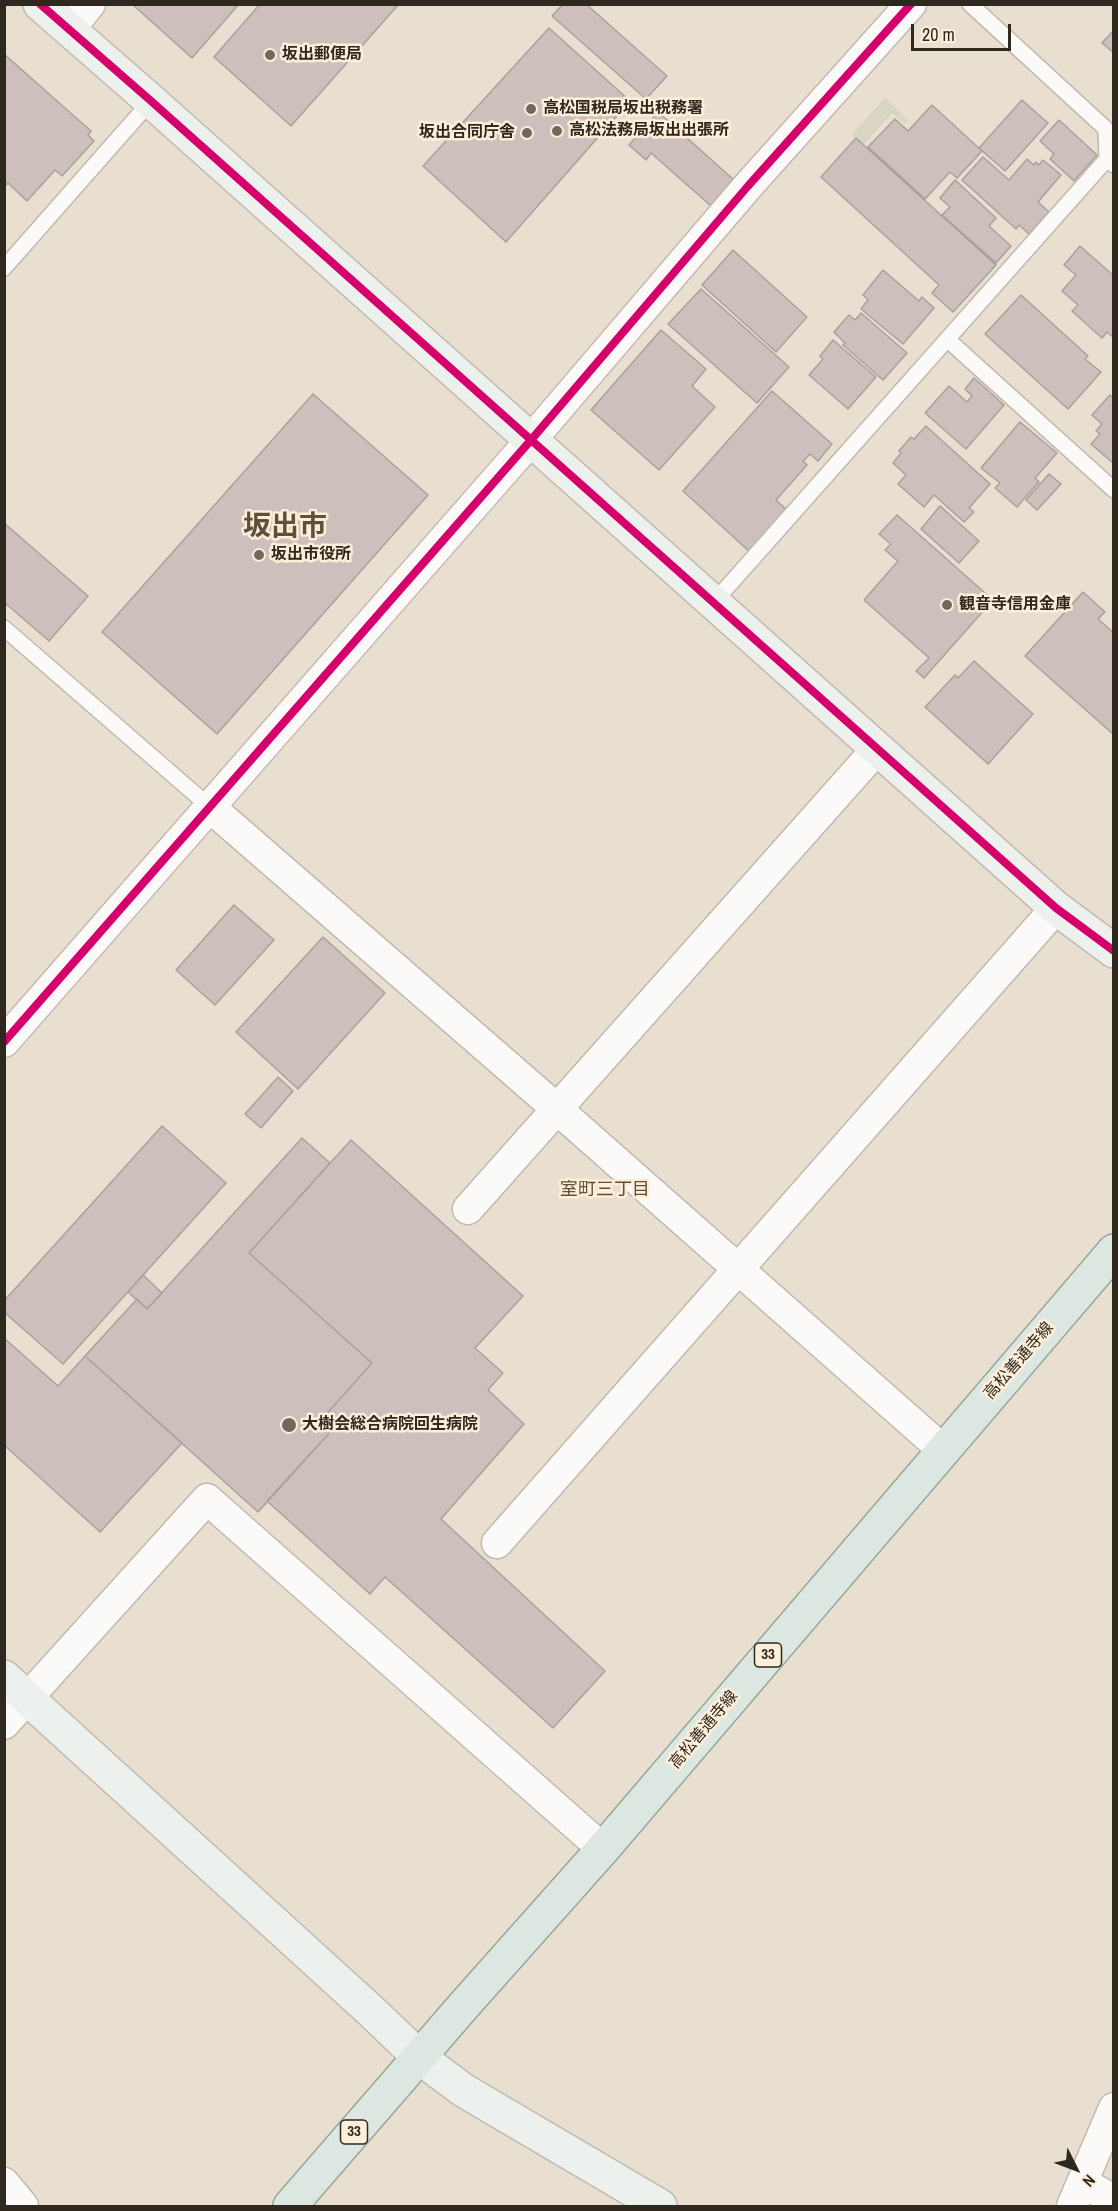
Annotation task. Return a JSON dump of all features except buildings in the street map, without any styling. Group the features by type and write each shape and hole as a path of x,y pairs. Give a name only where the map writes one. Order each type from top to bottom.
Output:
{"main road":[{"name":"高松善通寺線","path":"290,2206 603,1849 1113,1251"}],"street":[{"path":"40,4 1056,908 1113,951"},
{"path":"69,30 90,4"},
{"path":"4,1042 531,440 748,186 911,4"},
{"path":"468,1209 877,749"},
{"path":"211,808 556,1108 943,1450"},
{"path":"497,1543 1056,908"},
{"path":"4,1724 16,1687 207,1499 603,1849"},
{"path":"16,1687 371,2011 419,2058 463,2090 660,2206"},
{"path":"1113,2108 1077,2195 1113,2200"},
{"path":"4,2183 23,2206"}],"lane":[{"path":"714,602 947,339 1110,162 1106,129 970,4"},
{"path":"4,268 151,101"},
{"path":"947,339 1113,490"},
{"path":"4,628 211,808"}],"shaded area":[{"path":"885,98 908,120 905,124 892,113 864,144 852,134"}],"cycle path":[{"path":"40,4 1056,908 1114,951"},
{"path":"4,1042 531,440 748,186 911,4"}],"place":[{"name":"坂出郵便局","path":"270,55"},
{"name":"高松国税局坂出税務署","path":"531,109"},
{"name":"高松法務局坂出出張所","path":"557,131"},
{"name":"坂出合同庁舎","path":"527,133"},
{"name":"坂出市役所","path":"259,555"},
{"name":"観音寺信用金庫","path":"947,605"},
{"name":"大樹会総合病院回生病院","path":"289,1425"}],"district":[{"name":"坂出市","path":"285,527"},
{"name":"室町三丁目","path":"605,1190"}]}
